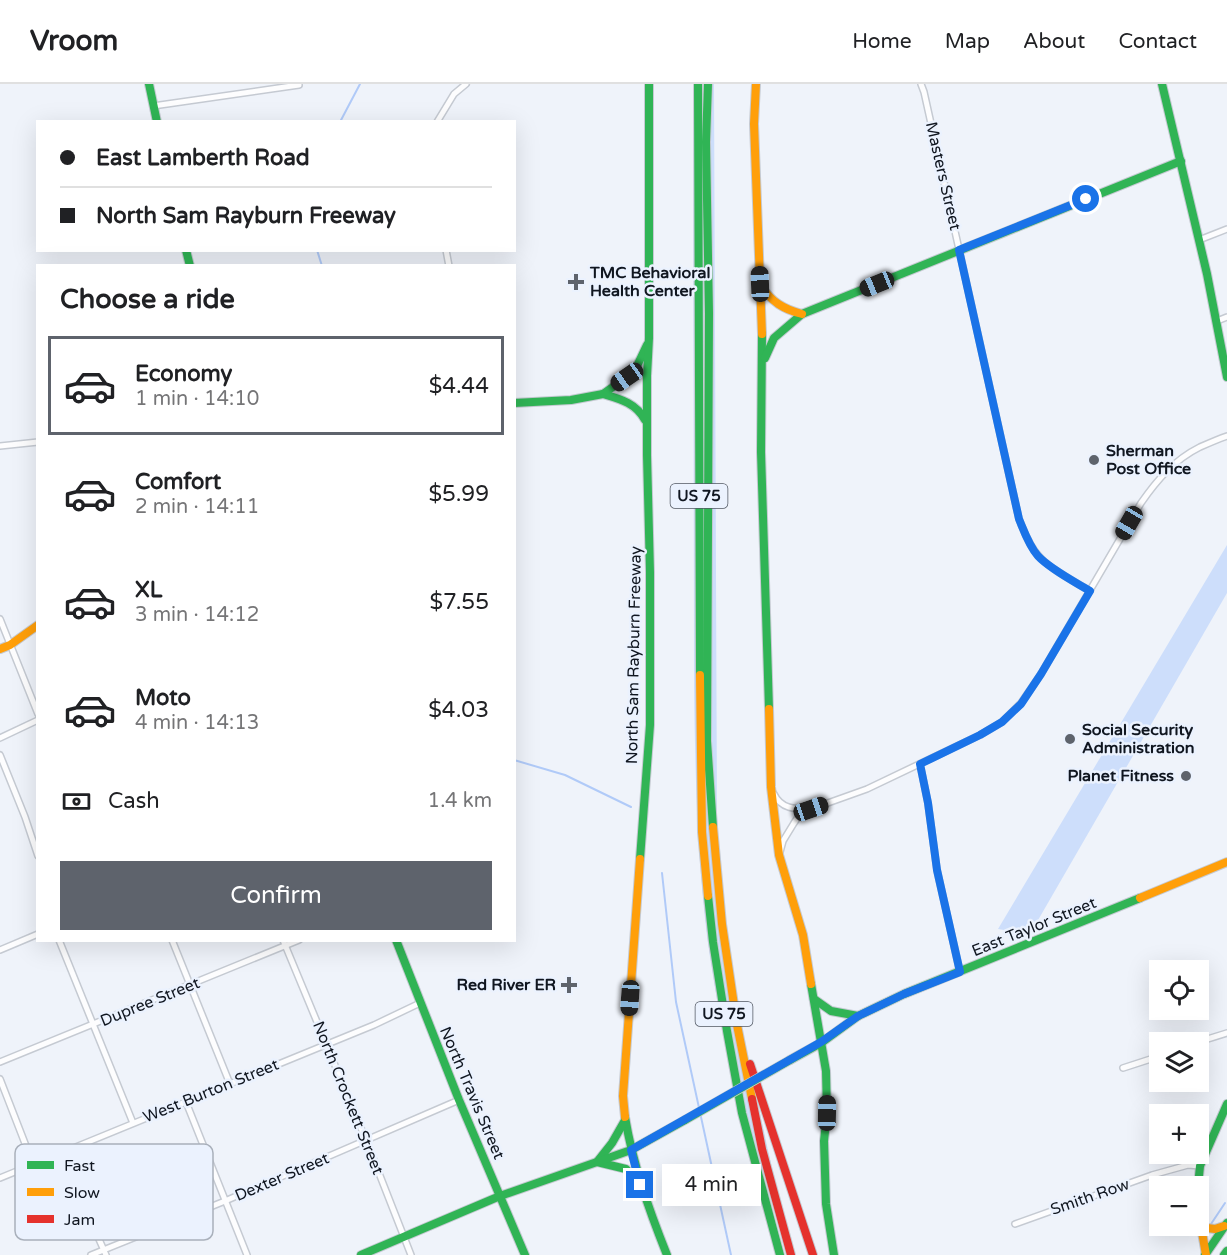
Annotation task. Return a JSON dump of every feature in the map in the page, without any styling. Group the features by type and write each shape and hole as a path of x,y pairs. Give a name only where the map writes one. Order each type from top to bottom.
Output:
{"main road":[{"path":"149,84 156,120"},
{"name":"North Sam Rayburn Freeway","path":"650,84 647,376 650,725 623,1096 624,1121 640,1185 667,1255"},
{"name":"US 75","path":"698,84 702,832 713,942 742,1113 780,1255"},
{"path":"756,84 754,124 762,330 761,452 771,787 779,855 803,935 826,1071 827,1113 824,1141 826,1204 834,1255"},
{"path":"1162,84 1217,321 1227,377"},
{"name":"US 75","path":"709,85 706,142 709,313 707,741 712,818 722,924 737,1025 762,1149 790,1255"},
{"path":"762,365 774,338 802,314 1181,161"},
{"path":"760,284 768,298 778,307 802,314"},
{"path":"516,403 571,400 603,394 627,377 637,366 649,338"},
{"path":"603,394 631,404 642,412 647,425"},
{"path":"0,649 10,645 36,626"},
{"name":"East Taylor Street","path":"361,1255 500,1196 631,1150 821,1042 858,1016 904,994 1227,862"},
{"name":"North Travis Street","path":"397,942 459,1100 525,1255"},
{"path":"814,999 831,1011 858,1016"},
{"path":"737,1025 813,1255"},
{"path":"1199,1176 1200,1166 1227,1104"},
{"path":"624,1121 611,1147 597,1162 626,1169 640,1185"},
{"path":"1209,1228 1215,1229 1226,1224"},
{"path":"1206,1255 1226,1224"},
{"path":"1202,1236 1206,1255"},
{"path":"1224,1255 1227,1251"}],"street":[{"path":"438,120 454,94 466,84"},
{"name":"Masters Street","path":"921,84 1019,519 1029,542 1039,557 1090,591"},
{"path":"153,106 298,85"},
{"path":"1199,240 1227,229"},
{"path":"1217,321 1227,317"},
{"path":"779,855 789,830 798,818 811,809 867,789 980,735 1002,722 1021,704 1041,674 1156,481 1175,463 1199,447 1227,436"},
{"path":"0,446 36,442"},
{"path":"0,619 36,709"},
{"path":"0,738 36,721"},
{"path":"0,755 36,850"},
{"path":"920,764 937,870 960,972"},
{"path":"771,787 777,800 784,806 793,809 811,809"},
{"path":"0,950 36,935"},
{"path":"60,942 133,1123"},
{"path":"173,942 230,1084"},
{"name":"Dupree Street","path":"0,1062 190,986 285,943"},
{"name":"North Crockett Street","path":"285,943 411,1255"},
{"name":"West Burton Street","path":"81,1144 374,1025 420,1003"},
{"path":"1209,1039 1227,1033"},
{"path":"1123,1068 1149,1060"},
{"path":"0,1079 25,1144"},
{"name":"Dexter Street","path":"213,1206 459,1100"},
{"path":"186,1102 203,1144"},
{"name":"Smith Row","path":"1015,1224 1152,1175 1188,1165 1200,1166"},
{"path":"213,1171 247,1255"},
{"name":"West Burton Street","path":"0,1178 15,1172"},
{"name":"Dexter Street","path":"91,1255 132,1240"}],"shaded area":[{"path":"693,84 714,84 717,818 721,883 737,1008 773,1173 756,1177 722,1027 707,936 699,842 694,686"},
{"path":"1227,545 1227,593 1030,934 998,929"}],"waterway":[{"path":"341,120 360,84"},
{"path":"318,252 321,264"},
{"path":"516,761 565,775 631,807"},
{"path":"662,873 676,1002 731,1255"},
{"path":"1211,1224 1225,1203"}],"traffic: fast":[{"path":"149,84 157,120"},
{"path":"640,859 650,725 647,455 649,84"},
{"path":"698,84 700,675"},
{"path":"708,84 706,142 709,313 707,741 713,827"},
{"path":"1162,84 1207,274 1227,377"},
{"path":"765,358 774,338 802,314 1181,161"},
{"path":"186,252 190,264"},
{"path":"762,334 761,452 769,709"},
{"path":"516,403 571,400 603,394 627,377 637,366 647,345"},
{"path":"603,394 637,409 645,420"},
{"path":"708,896 713,942 742,1113 780,1255"},
{"path":"790,1060 821,1043 858,1016 904,994 1140,898"},
{"path":"397,942 459,1100 525,1255"},
{"path":"811,984 826,1071 827,1113 824,1141 826,1204 834,1255"},
{"path":"814,999 831,1011 858,1016"},
{"path":"685,1120 790,1060"},
{"path":"1199,1176 1200,1166 1227,1104"},
{"path":"625,1117 642,1187 667,1255"},
{"path":"361,1255 500,1196 631,1150 685,1120"},
{"path":"624,1122 612,1143 597,1162 626,1169 638,1182"},
{"path":"1205,1255 1227,1223"},
{"path":"1224,1255 1227,1251"}],"traffic: slow":[{"path":"756,84 754,124 762,334"},
{"path":"761,286 778,304 802,314"},
{"path":"0,649 10,645 36,626"},
{"path":"700,675 702,832 708,896"},
{"path":"769,709 771,787 779,855 803,935 811,984"},
{"path":"713,827 722,924 737,1025 752,1099"},
{"path":"625,1117 623,1096 640,859"},
{"path":"1140,898 1227,862"},
{"path":"1209,1228 1224,1226"},
{"path":"1203,1236 1206,1255"}],"traffic: jam":[{"path":"750,1064 813,1255"},
{"path":"752,1099 762,1149 791,1255"}],"place":[{"name":"TMC Behavioral Health Center","path":"576,282"},
{"name":"Sherman Post Office","path":"1094,460"},
{"name":"Social Security Administration","path":"1070,739"},
{"name":"Planet Fitness","path":"1186,776"},
{"name":"Red River ER","path":"569,985"}],"route":[{"path":"640,1185 631,1150 821,1042 858,1016 904,994 960,972 937,870 920,764 1002,722 1021,704 1090,591 1039,557 1029,542 1019,519 959,250 1086,199"}]}
